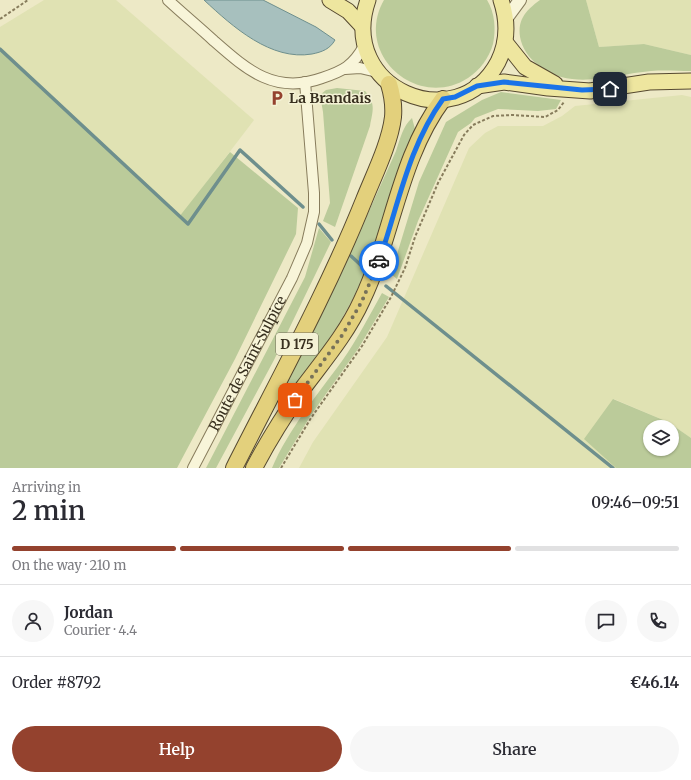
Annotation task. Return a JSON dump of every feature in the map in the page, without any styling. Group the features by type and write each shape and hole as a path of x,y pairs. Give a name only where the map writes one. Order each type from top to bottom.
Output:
{"highway":[{"name":"D 175","path":"234,468 324,291 356,219 392,122 392,95 389,84"},
{"name":"D 175","path":"254,468 280,423 343,334 362,301 385,244 409,167 426,128 443,99"}],"main road":[{"path":"330,0 348,11 362,26"},
{"path":"368,0 362,26 364,46 370,60 377,72 389,84 401,92 414,97 429,100 443,99 455,97 477,86 504,82 548,88 599,90 649,82 691,80"},
{"path":"477,86 495,67 505,42 506,19 501,0"},
{"path":"505,42 525,67 542,78 566,88"}],"street":[{"path":"168,0 236,60 257,75 278,82 305,82 317,80 345,70 360,68 377,72"},
{"path":"506,19 520,0"},
{"path":"345,70 354,62 364,46"},
{"name":"Route de Saint-Sulpice","path":"193,468 301,259 311,229 314,212 305,82"}],"path":[{"path":"0,19 28,0"},
{"path":"281,468 311,418 362,346 391,297 397,286 430,201 449,160 464,135 474,125 493,116 513,115 545,117 552,115 564,103 566,88"}],"green space":[{"path":"44,0 116,0 254,120 180,217 0,50 0,27"},
{"path":"384,0 487,0 492,10 495,27 493,44 484,63 468,78 448,86 429,87 411,82 395,72 384,57 377,40 377,20"},
{"path":"540,0 586,0 599,47 644,44 691,55 691,71 651,71 580,80 553,74 534,62 524,49 521,41 520,28 523,17 530,8"},
{"path":"586,0 691,0 691,55 644,44 599,47"},
{"path":"0,50 179,217 230,152 298,208 296,234 235,359 177,468 0,468"},
{"path":"337,88 365,91 371,100 373,107 370,126 335,227 323,221 330,203 323,112 320,95 326,90"},
{"path":"501,92 561,100 556,109 538,111 498,109 475,118 471,123 458,132 418,221 397,279 391,274 419,182 446,122 482,100"},
{"path":"682,95 691,97 691,438 679,430 679,420 663,420 614,399 618,468 299,468 313,442 387,337 469,148 485,133 498,126 543,126 562,116 575,106"},
{"path":"412,118 415,129 382,231 357,290 341,320 314,362 284,402 277,399 338,280 396,151 400,137"},
{"path":"319,228 331,242 274,360 216,468 206,468 305,277"},
{"path":"382,293 389,297 358,349 311,415 279,468 272,468 286,440 342,361 363,328"},
{"path":"613,399 663,420 643,420 643,456 679,456 679,430 691,438 691,468 616,468 584,439"}],"water":[{"path":"204,0 263,0 316,27 335,40 328,48 312,54 297,55 282,52 267,47 240,31"}],"waterway":[{"path":"0,49 188,224 240,150 303,207"},
{"path":"319,224 332,240"},
{"path":"351,256 364,268"},
{"path":"386,286 613,468"}],"way so far":[{"path":"295,400 343,334 362,301 379,261"}],"place":[{"name":"La Brandais","path":"277,98"}],"route":[{"path":"379,261 409,167 430,119 443,99 455,97 477,86 504,82 548,88 590,91 610,89"}]}
